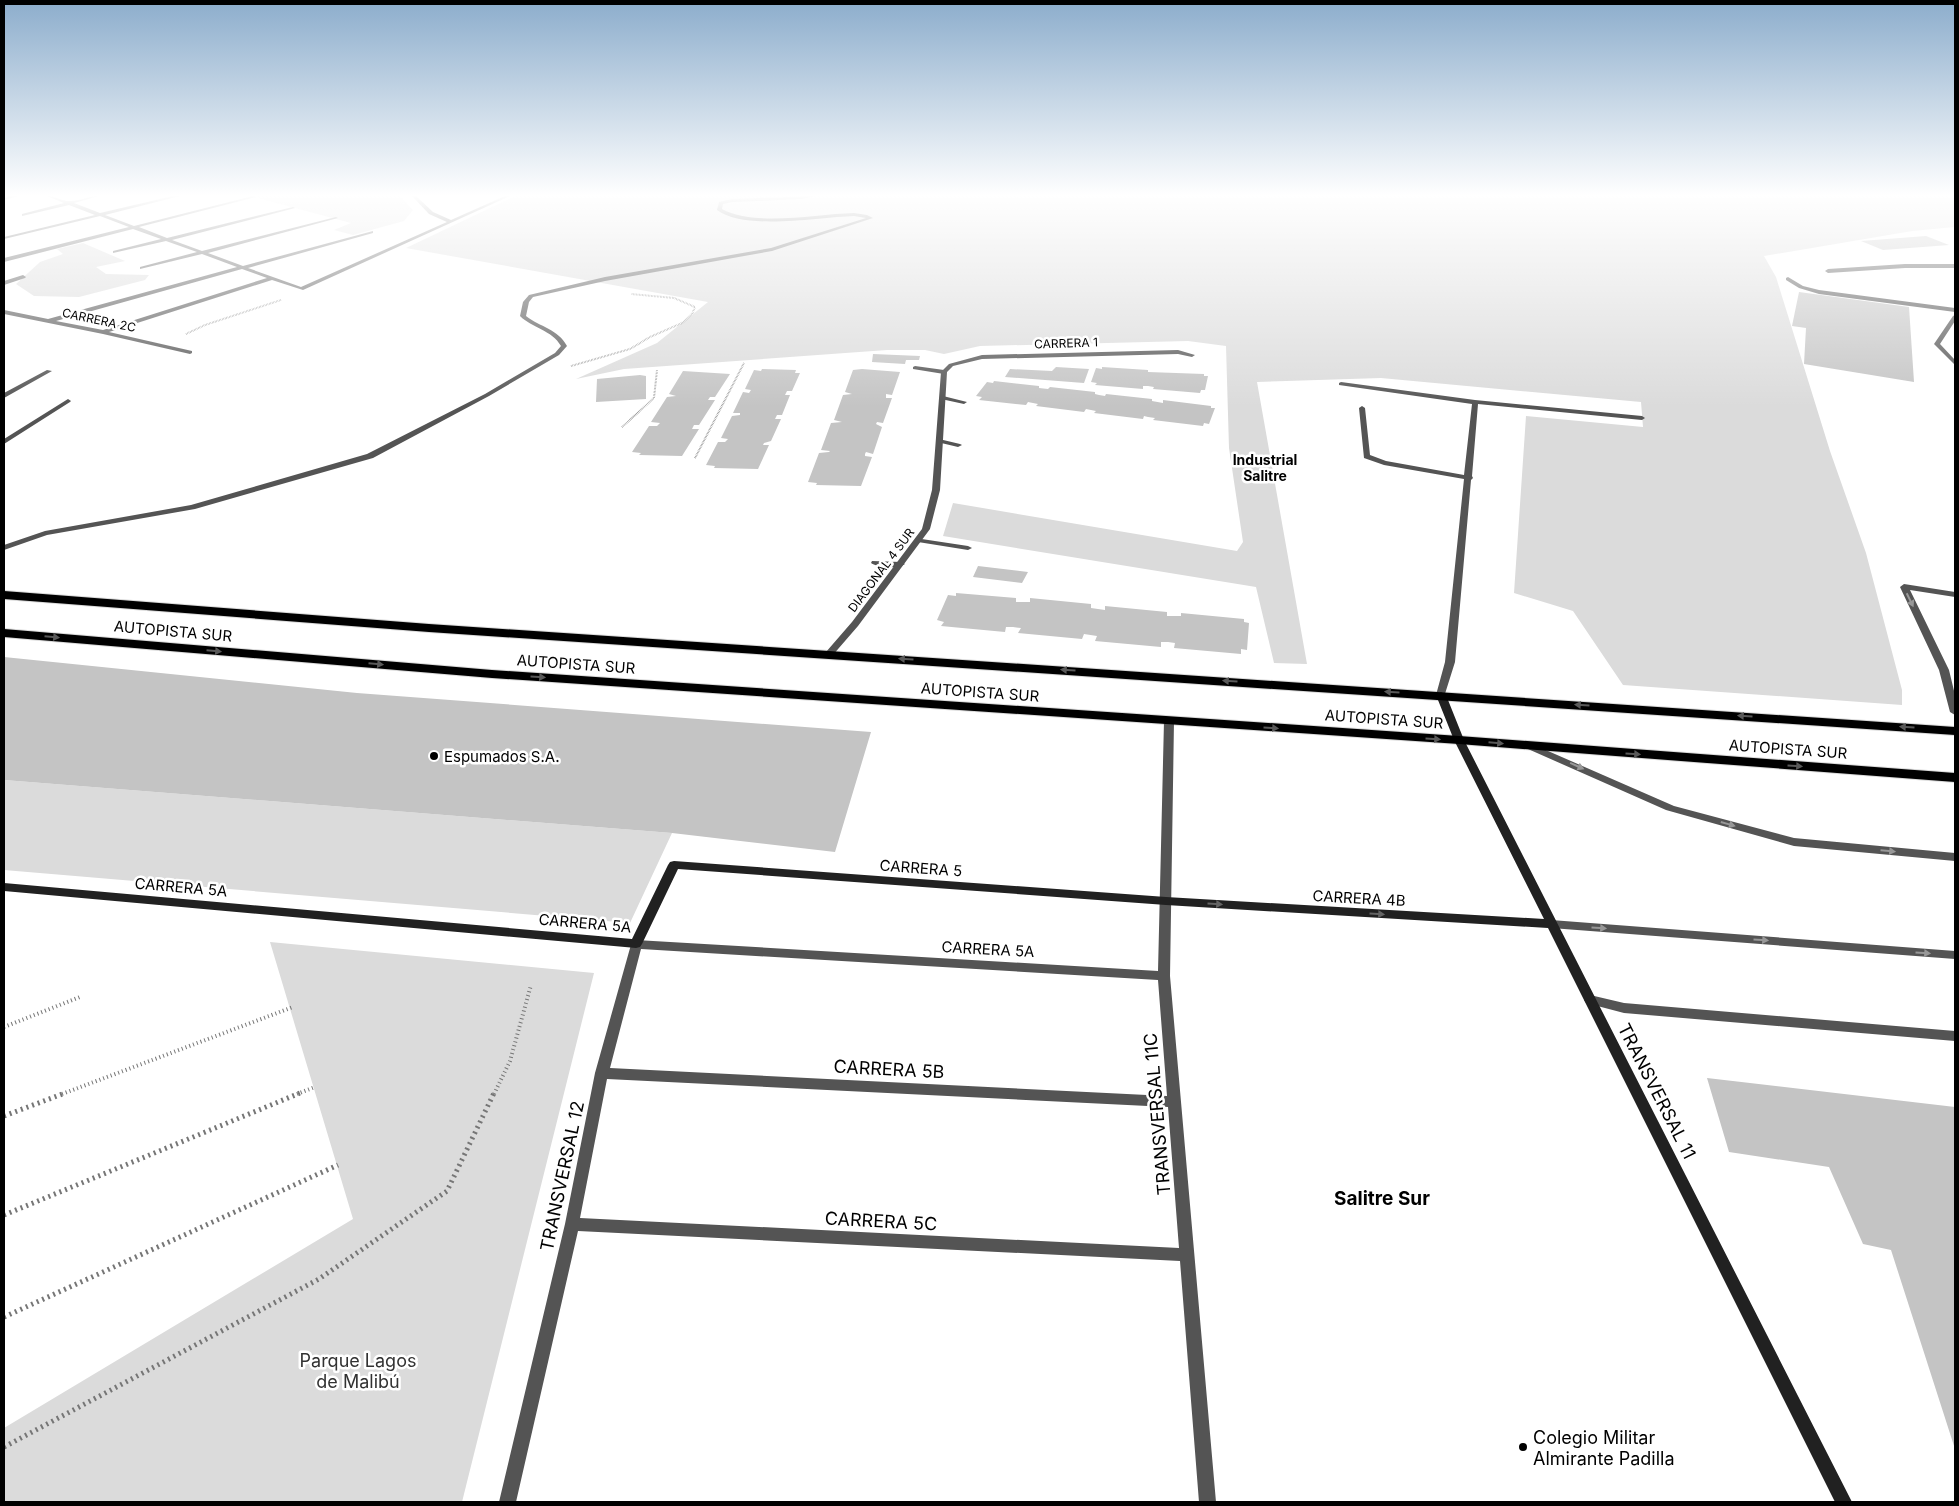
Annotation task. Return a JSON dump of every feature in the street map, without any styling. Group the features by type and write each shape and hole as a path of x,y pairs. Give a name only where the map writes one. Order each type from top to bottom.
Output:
{"highway":[{"name":"AUTOPISTA SUR","path":"4,595 429,628 1955,731"},
{"name":"AUTOPISTA SUR","path":"4,633 502,675 1459,740 1955,778"}],"main road":[{"name":"TRANSVERSAL 11","path":"1441,695 1459,740 1550,924 1844,1502"},
{"name":"CARRERA 5","path":"674,865 1166,901"},
{"name":"TRANSVERSAL 12","path":"636,944 674,865"},
{"name":"CARRERA 5A","path":"4,887 636,944"},
{"name":"CARRERA 4B","path":"1166,901 1550,924"}],"street":[{"path":"142,268 148,266"},
{"path":"48,321 239,267 301,289 351,266"},
{"path":"4,548 45,533 192,507 370,456 487,395 557,354 564,346 562,340 548,330 529,322 523,316 526,302 531,296 605,279 678,266"},
{"path":"1828,271 1901,266"},
{"path":"4,283 23,277"},
{"path":"103,332 271,278"},
{"path":"1788,279 1801,287 1819,292 1955,310"},
{"name":"CARRERA 2C","path":"4,312 190,352"},
{"path":"1955,317 1937,344 1955,363"},
{"name":"CARRERA 1","path":"944,372 951,365 982,357 1178,352 1192,356"},
{"path":"915,368 944,372"},
{"path":"4,396 49,372"},
{"name":"DIAGONAL 4 SUR","path":"829,654 855,624 926,529 936,490 944,372"},
{"path":"1341,384 1475,402 1642,418"},
{"path":"943,398 964,402"},
{"path":"4,442 68,402"},
{"path":"1441,695 1450,662 1475,402"},
{"path":"1362,408 1367,456 1384,463 1469,478"},
{"path":"939,441 958,445"},
{"path":"918,540 968,548"},
{"path":"875,563 901,564"},
{"path":"1955,594 1904,587 1944,670 1955,712"},
{"path":"1944,670 1955,672"},
{"name":"TRANSVERSAL 11C","path":"1170,721 1164,976 1208,1502"},
{"path":"1532,747 1670,808 1794,842 1955,856"},
{"path":"1550,924 1955,955"},
{"name":"CARRERA 5A","path":"636,944 1164,976"},
{"name":"TRANSVERSAL 12","path":"507,1502 572,1224 602,1073 636,944"},
{"path":"1590,1000 1624,1008 1955,1036"},
{"name":"CARRERA 5B","path":"602,1073 1175,1102"},
{"name":"CARRERA 5C","path":"572,1224 1188,1255"}],"path":[{"path":"158,345 205,326 299,294 301,289"},
{"path":"695,458 744,363"},
{"path":"622,427 654,398 657,370"},
{"path":"4,1448 319,1279 447,1191 510,1062 531,985"},
{"path":"4,1027 80,996"},
{"path":"4,1116 293,1006"},
{"path":"4,1215 315,1087"},
{"path":"4,1317 338,1165"}],"green space":[{"path":"35,266 99,266 96,267 106,274 149,275 145,280 79,297 34,296 16,284"},
{"path":"508,266 1770,266 1776,277 1830,451 1866,553 1902,690 1902,705 1623,685 1573,611 1514,593 1526,416 1643,427 1641,402 1381,378 1257,382 1307,664 1274,663 1256,587 943,536 953,503 1237,551 1243,542 1229,448 1226,346 1188,341 980,346 944,354 925,350 887,350 624,369 576,379 657,343 708,302"},
{"path":"4,780 672,833 630,923 4,870"},
{"name":"Parque Lagos de Malibú","path":"270,942 594,973 462,1502 4,1502 4,1428 353,1219"}],"building":[{"path":"1799,292 1909,307 1914,382 1804,364 1806,328 1792,326"},
{"path":"873,354 920,356 919,360 906,360 905,364 872,362"},
{"path":"1056,367 1089,369 1084,383 1005,377 1010,369 1052,371"},
{"path":"1102,367 1148,370 1148,372 1204,374 1204,376 1208,376 1205,390 1201,390 1200,393 1153,389 1154,387 1148,386 1143,386 1143,389 1095,385 1097,383 1091,382 1096,368 1102,369"},
{"path":"762,369 796,370 795,373 800,373 792,391 787,391 785,395 790,395 782,415 777,415 775,419 781,419 771,441 763,445 769,445 758,469 714,468 715,466 706,465 718,442 725,442 728,439 721,438 732,416 740,415 740,413 733,413 743,392 749,393 751,390 745,389 754,370 761,371"},
{"path":"853,370 900,372 892,395 886,394 886,398 892,398 883,423 877,422 876,424 882,427 873,454 866,452 865,454 865,456 872,457 861,486 816,485 817,483 808,482 819,453 830,451 821,450 831,423 842,422 834,420 843,395 852,394 845,392"},
{"path":"683,371 730,374 715,397 710,397 708,400 715,400 699,425 694,425 692,429 699,429 682,456 639,455 641,453 632,452 649,426 657,426 660,423 651,422 667,397 676,396 669,394"},
{"path":"646,376 646,399 596,402 597,379"},
{"path":"994,381 1039,386 1039,388 1048,389 1050,387 1095,392 1095,394 1105,396 1106,394 1152,399 1152,401 1163,403 1163,400 1215,408 1209,424 1204,423 1203,426 1153,420 1155,418 1144,416 1143,419 1094,413 1096,411 1086,409 1084,412 1036,406 1038,404 1028,402 1026,405 979,400 982,397 976,396 987,382 993,383"},
{"path":"978,566 1028,572 1022,583 973,577"},
{"path":"956,593 1016,598 1016,602 1030,602 1030,598 1091,604 1091,608 1105,610 1105,606 1167,612 1167,616 1181,616 1181,613 1244,619 1244,622 1249,623 1247,650 1241,649 1241,654 1174,648 1175,643 1168,642 1161,642 1161,647 1095,641 1097,636 1084,634 1082,639 1018,633 1021,628 1013,627 1006,627 1005,632 941,626 944,622 937,620 948,595 956,596"},
{"name":"Espumados S.A.","path":"4,657 357,693 871,732 835,852 672,833 4,780"},
{"path":"1707,1078 1955,1107 1955,1449 1891,1250 1863,1244 1829,1167 1729,1152"}],"place":[{"name":"Espumados S.A.","path":"434,756"},
{"name":"Colegio Militar Almirante Padilla","path":"1523,1447"}],"district":[{"name":"Industrial Salitre","path":"1265,468"},
{"name":"Salitre Sur","path":"1382,1198"}]}
